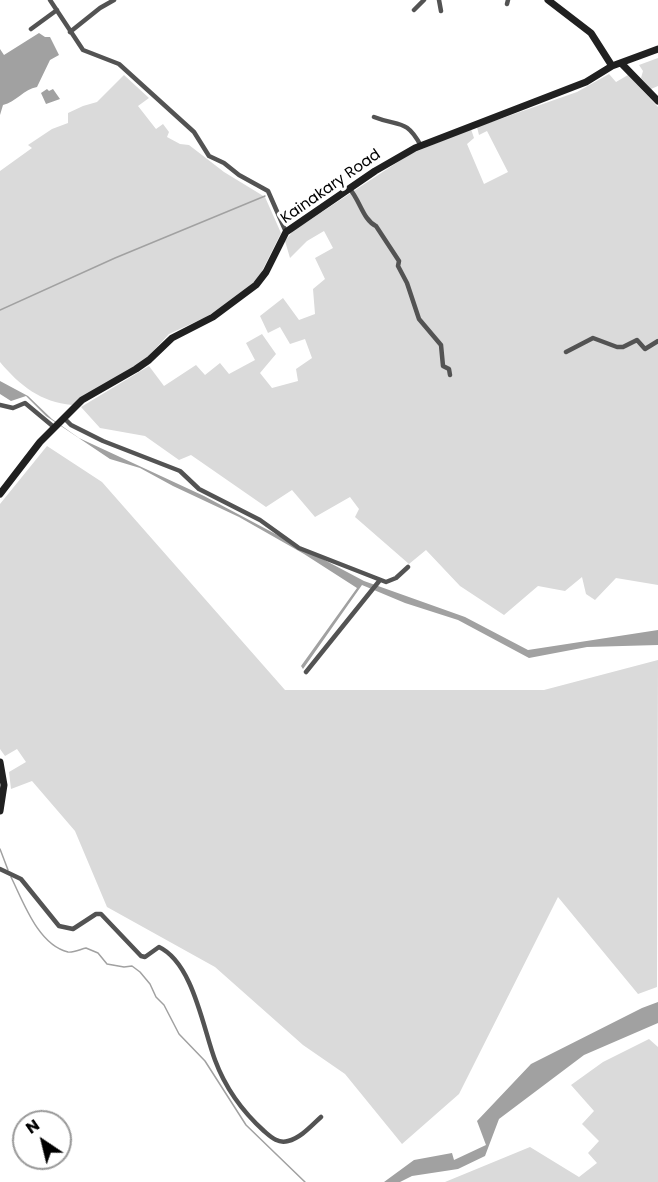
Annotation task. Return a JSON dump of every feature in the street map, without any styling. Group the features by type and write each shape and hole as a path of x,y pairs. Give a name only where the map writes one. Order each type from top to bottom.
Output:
{"main road":[{"path":"548,0 591,33 612,66"},
{"name":"Kainakary Road","path":"0,494 3,486 40,442 82,400 149,360 172,338 213,317 244,295 266,272 286,232 349,188 394,159 421,146 586,81 612,66 658,49"},
{"path":"621,63 658,101"},
{"path":"0,762 4,785 0,811"}],"street":[{"path":"50,0 83,50 119,64 194,132 209,156 268,191 286,232"},
{"path":"70,32 114,0"},
{"path":"414,10 424,0"},
{"path":"439,0 441,11"},
{"path":"31,29 57,10"},
{"path":"375,117 401,123 411,129 421,146"},
{"path":"349,188 359,199 359,206 372,225 376,226 399,261 398,266 407,283 419,319 441,345 443,366 449,369 450,375"},
{"path":"566,352 593,338 617,347 623,347 637,340 645,349 658,341"},
{"path":"0,405 14,408 25,403 58,423 71,425 103,441 180,471 198,489 260,520 299,548 380,580 392,581 408,567"},
{"path":"306,672 380,580"},
{"path":"1,869 11,873 29,887 59,926 73,929 96,914 101,914 141,956 145,957 159,947 169,955 184,974 193,991 216,1062 228,1086 247,1114 270,1137 281,1142 291,1141 321,1117"}],"shaded area":[{"path":"39,33 50,37 59,55 50,60 37,87 3,105 0,115 0,49 4,55"},
{"path":"658,58 658,86 651,89 641,78 643,71 639,65"},
{"path":"609,74 616,82 628,75 658,107 658,585 616,578 595,600 586,594 582,577 565,591 538,586 504,615 460,586 426,550 409,564 355,517 359,509 350,497 315,517 292,490 266,507 191,455 179,460 145,436 100,428 81,407 149,366 164,386 196,365 205,375 220,363 229,374 255,360 246,343 262,334 276,354 260,373 272,388 298,381 296,369 312,358 305,339 290,344 280,327 268,333 260,316 283,298 299,320 315,314 313,289 325,279 315,258 333,248 324,231 307,241 290,258 285,241 293,231 410,154 471,129 474,138 467,144 484,184 508,172 487,131 479,135 477,127 577,92"},
{"path":"124,75 149,98 138,106 156,129 163,124 169,132 167,137 180,144 189,145 224,172 265,197 281,233 253,284 231,302 204,318 169,334 146,359 72,405 50,400 32,391 0,362 0,171 32,148 28,145 52,129 68,123 68,113 97,102"},
{"path":"47,89 49,91 53,89 60,99 46,104 41,93"},
{"path":"0,381 28,396 52,419 79,438 204,496 364,581 465,617 528,650 658,630 658,645 587,647 529,658 458,620 405,603 362,585 303,669 301,666 357,588 304,554 239,517 140,468 110,459 46,416 26,396 11,401 0,394"},
{"path":"47,446 102,482 285,690 544,690 658,660 657,987 638,994 558,897 459,1094 402,1144 345,1074 303,1045 215,967 107,907 75,831 32,781 11,789 9,772 26,762 17,749 5,756 0,749 0,504"},
{"path":"658,1002 658,1023 584,1055 499,1119 485,1156 458,1169 412,1176 400,1182 384,1182 414,1160 452,1153 454,1160 486,1145 477,1121 531,1064"},
{"path":"649,1039 658,1047 658,1182 445,1182 530,1147 579,1177 597,1163 588,1153 599,1141 582,1124 594,1111 571,1085 603,1062"}],"waterway":[{"path":"0,310 115,258 265,196"},
{"path":"0,849 8,870"},
{"path":"11,877 40,932 57,948 68,952 86,948 98,953 107,964 132,966 140,972 164,1005 179,1034 205,1061 246,1125 305,1182"}]}
